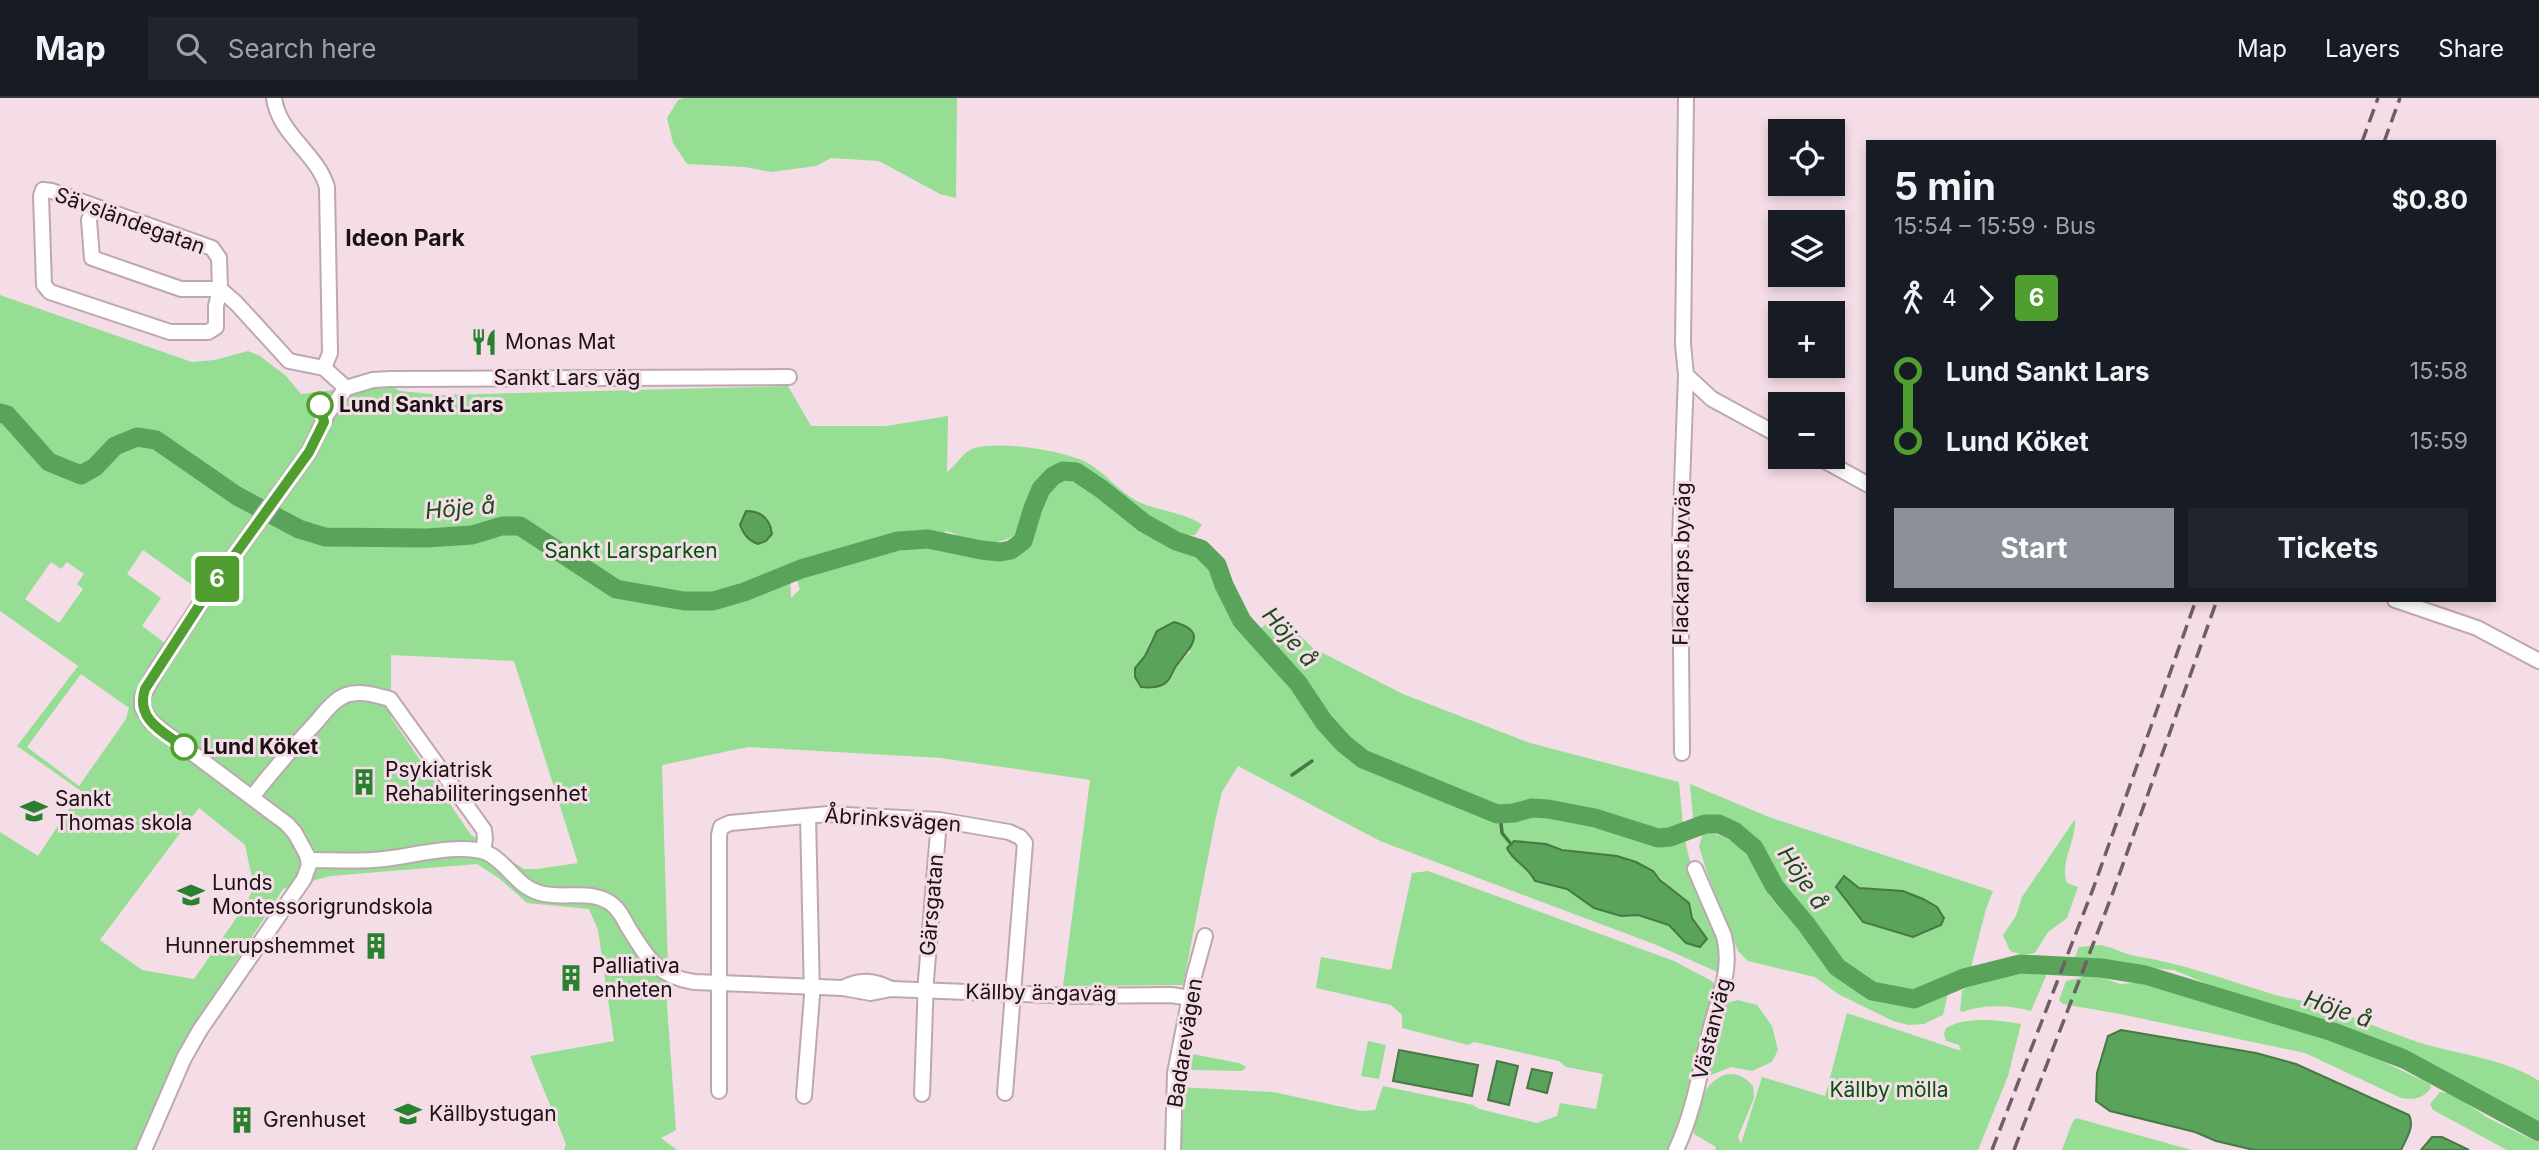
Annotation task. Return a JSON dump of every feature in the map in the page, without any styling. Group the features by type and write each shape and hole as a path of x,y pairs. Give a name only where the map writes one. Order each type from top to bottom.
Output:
{"street":[{"path":"274,98 280,119 309,156 327,187 330,353 324,368"},
{"name":"Flackarps byväg","path":"1682,753 1680,553 1686,375 1683,345 1686,98"},
{"name":"Sävsländegatan","path":"43,190 94,207 212,248 219,258 224,293 216,306 216,327 208,332 170,332 50,292 44,285 43,190"},
{"path":"94,207 89,220 92,258 181,289 224,293 289,361 324,368 346,388 327,414 309,452 208,592 145,689 142,707 151,722 252,797 295,833 309,860 307,871 296,893 200,1030 178,1071 144,1150"},
{"path":"1686,375 1712,399 1768,429"},
{"name":"Sankt Lars väg","path":"346,388 373,380 390,379 789,377"},
{"path":"1839,469 1866,484"},
{"path":"2401,602 2477,628 2539,661"},
{"path":"252,797 281,758 330,707 345,695 362,692 390,699 484,830 483,852 452,851 370,860 309,860"},
{"name":"Åbrinksvägen","path":"720,984 719,835 722,827 730,823 850,814 939,820 1009,832 1020,837 1025,844 1014,994"},
{"path":"804,1096 812,988 808,816"},
{"name":"Gärsgatan","path":"922,1094 926,990 939,820"},
{"name":"Källby ängaväg","path":"483,852 498,860 530,890 544,895 589,895 612,904 647,957 667,975 694,982 843,988 871,993 891,989 1014,994 1171,995 1190,998"},
{"name":"Västanväg","path":"1676,1150 1698,1086 1727,969 1724,936 1695,869"},
{"name":"Badarevägen","path":"1173,1150 1175,1073 1205,936"},
{"path":"719,1091 720,984"},
{"path":"1005,1093 1014,994"}],"green space":[{"path":"957,98 956,198 940,194 879,161 831,158 816,166 771,172 745,167 687,164 673,143 667,118 678,100"},
{"name":"Sankt Larsparken","path":"0,295 192,362 215,360 248,351 260,356 286,376 301,394 358,387 395,388 400,391 443,395 788,386 811,426 886,426 948,416 947,472 967,452 975,448 1015,446 1047,450 1086,462 1137,501 1202,525 1195,535 1179,536 1159,526 1077,465 1062,465 1050,469 1034,485 1018,534 983,545 945,531 945,535 899,532 790,573 791,598 800,589 796,578 844,561 899,547 930,545 989,558 1013,554 1028,536 1041,499 1048,488 1064,478 1077,479 1100,492 1142,529 1207,561 1238,625 1258,631 1277,614 1313,648 1403,694 1530,743 1679,782 1684,836 1692,870 1724,944 1722,974 1654,944 1380,841 1238,766 1222,792 1183,985 1063,986 1090,780 941,758 748,747 662,765 668,968 666,991 676,1130 661,1138 677,1150 564,1150 566,1144 530,1056 614,1041 598,930 589,909 527,903 500,879 477,864 330,876 283,889 181,1046 136,1150 0,1150 0,832 38,856 81,791 17,746 78,666 0,611","holes":["143,550 202,592 165,643 142,626 161,598 127,574","51,562 61,569 67,562 84,574 77,584 83,589 59,623 25,599","1151,639 1191,651 1175,668 1171,678 1139,662 1145,656","391,655 514,661 578,863 524,869 471,835 391,717","81,674 129,708 126,719 79,786 27,747","199,808 245,845 254,887 246,904 194,979 142,970 100,940","1546,844 1571,851 1631,859 1658,875 1707,939 1699,947 1686,943 1670,925 1638,915 1621,916 1594,908 1567,889 1535,881 1530,870"]},
{"path":"1690,784 1769,817 1993,891 1971,967 1938,984 1910,993 1872,985 1837,954 1783,885 1749,833 1719,817 1693,819","holes":["1845,876 1859,888 1904,891 1937,907 1944,918 1941,925 1913,936 1863,922 1855,911"]},
{"path":"2075,819 2065,875 2067,883 2078,887 2067,918 2048,932 2035,953 2023,955 2010,951 2003,935 2016,916 2022,897"},
{"path":"1703,833 1723,836 1746,854 1770,897 1793,917 1832,966 1853,987 1880,1001 1898,1004 1922,1002 1948,994 1943,1015 1924,1024 1908,1025 1893,1021 1838,994 1815,977 1748,961 1738,951 1707,873 1699,846"},
{"path":"1428,871 1674,961 1718,987 1706,1018 1691,1097 1673,1150 1181,1150 1179,1087 1273,1092 1361,1111 1375,1110 1383,1086 1473,1105 1479,1109 1537,1123 1557,1116 1560,1103 1596,1109 1603,1074 1566,1067 1559,1061 1474,1042 1468,1045 1402,1028 1402,1015 1391,1005 1316,988 1321,957 1391,970 1412,873"},
{"path":"2100,945 2311,1003 2428,1045 2509,1066 2539,1081 2539,1125 2412,1057 2320,1019 2242,999 2174,970 2073,962 2079,947"},
{"path":"2038,968 2044,971 2046,976 2031,1011 1996,1006 1962,1012 1960,1010 1962,991 1971,982"},
{"path":"2089,973 2120,984 2146,982 2159,987 2175,988 2209,1003 2312,1033 2367,1054 2430,1084 2431,1088 2418,1098 2401,1098 2305,1053 2063,1004 2059,1000 2066,981"},
{"path":"1738,1000 1757,1005 1772,1026 1778,1050 1772,1062 1752,1071 1731,1067 1709,1076 1710,1053 1723,1004"},
{"name":"Källby mölla","path":"1847,1013 1961,1051 1959,1045 1946,1041 1944,1034 1946,1028 1954,1024 1992,1020 2021,1024 2008,1076 1978,1150 1715,1150 1716,1147 1694,1134 1694,1122 1702,1096 1719,1077 1730,1074 1741,1076 1753,1086 1754,1098 1738,1137 1741,1144 1762,1077 1825,1096"},
{"path":"1368,1041 1386,1045 1379,1079 1361,1076"},
{"path":"1192,1054 1239,1063 1246,1067 1242,1071 1192,1070 1189,1066"},
{"path":"2440,1092 2453,1094 2488,1118 2539,1143 2539,1150 2507,1150 2433,1110 2430,1104"},
{"path":"2076,1118 2192,1150 2062,1150"}],"shaded area":[{"path":"746,511 756,512 767,520 772,534 766,541 758,544 745,534 740,525"},
{"path":"1174,622 1191,631 1194,636 1191,647 1166,682 1150,688 1141,687 1135,677 1135,668 1145,656 1157,631"},
{"path":"1514,841 1617,856 1636,862 1653,871 1689,903 1692,918 1707,939 1700,947 1686,943 1669,925 1638,915 1621,916 1594,908 1567,889 1535,881 1507,848"},
{"path":"1844,876 1859,888 1903,891 1923,899 1937,907 1944,918 1941,925 1913,937 1863,922 1836,887"},
{"path":"2121,1030 2256,1053 2296,1064 2409,1115 2409,1133 2401,1150 2254,1150 2110,1111 2096,1101 2097,1073 2108,1036"},
{"path":"1399,1050 1478,1065 1472,1096 1393,1081"},
{"path":"1497,1061 1518,1066 1509,1105 1488,1100"},
{"path":"1532,1069 1552,1073 1547,1093 1527,1088"},
{"path":"2432,1137 2442,1137 2469,1150 2421,1150"}],"waterway":[{"name":"Höje å","path":"0,413 7,415 49,462 81,475 95,467 115,446 137,437 156,440 237,496 299,529 325,537 427,538 472,535 502,526 520,526 616,589 684,601 713,601 744,592 801,569 898,541 928,539 981,550 1011,550 1023,541 1041,489 1053,476 1063,471 1076,472 1144,523 1176,541 1201,549 1217,565 1242,621 1298,683 1324,722 1344,744 1363,759 1497,814 1532,808 1548,809 1595,818 1658,838 1670,837 1705,824 1719,824 1734,831 1754,848 1775,887 1837,967 1872,991 1914,999 1964,978 2020,964 2101,968 2145,975 2333,1032 2404,1059 2539,1132"},
{"path":"1292,775 1312,761"},
{"path":"1500,814 1502,833 1511,844"}],"railway":[{"path":"2363,140 2378,98"},
{"path":"2385,140 2400,98"},
{"path":"1992,1150 2093,889 2195,602"},
{"path":"2014,1150 2112,895 2216,602"}],"bus line":[{"name":"6","path":"184,747 151,722 146,715 142,707 145,689 208,592 309,452 324,422 320,405"}],"place":[{"name":"Monas Mat","path":"484,342"},
{"name":"Lund Sankt Lars","path":"320,405"},
{"name":"Lund Köket","path":"184,747"},
{"name":"Psykiatrisk Rehabiliteringsenhet","path":"364,782"},
{"name":"Sankt Thomas skola","path":"34,811"},
{"name":"Lunds Montessorigrundskola","path":"191,895"},
{"name":"Hunnerupshemmet","path":"376,946"},
{"name":"Palliativa enheten","path":"571,978"},
{"name":"Källbystugan","path":"408,1114"},
{"name":"Grenhuset","path":"242,1120"}],"district":[{"name":"Ideon Park","path":"405,238"}]}
